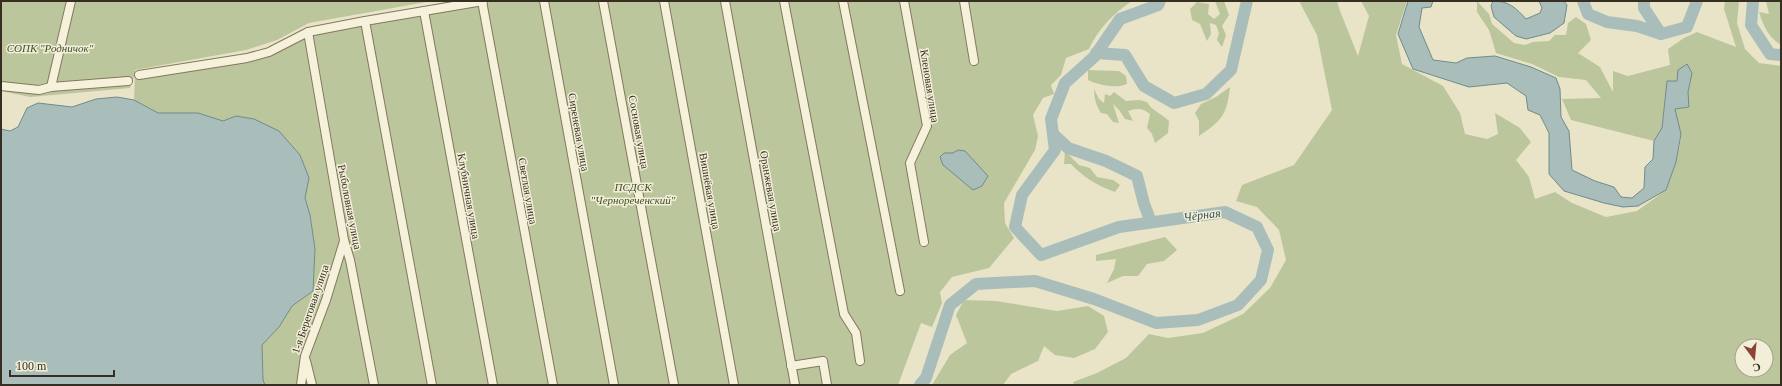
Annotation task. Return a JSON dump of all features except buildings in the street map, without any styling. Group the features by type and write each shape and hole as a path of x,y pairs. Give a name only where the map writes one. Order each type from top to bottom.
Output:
{"street":[{"path":"51,87 71,1"},
{"path":"139,75 247,58 269,52 308,32 483,1"},
{"name":"Светлая улица","path":"483,1 553,385"},
{"name":"Сиреневая улица","path":"544,1 614,385"},
{"name":"Сосновая улица","path":"603,1 674,385"},
{"name":"Вишнёвая улица","path":"664,1 734,385"},
{"name":"Оранжевая улица","path":"725,1 795,385"},
{"path":"784,1 844,314 856,333 860,361"},
{"path":"843,1 900,291"},
{"name":"Кленовая улица","path":"904,1 927,126 910,163 924,242"},
{"path":"964,1 974,61"},
{"name":"Клубничная улица","path":"424,11 493,385"},
{"path":"365,21 432,385"},
{"name":"Рыболовная улица","path":"308,32 344,240 350,260 374,385"},
{"path":"1,86 40,90 51,87 128,81"},
{"name":"1-я Береговая улица","path":"301,385 305,356 326,300 344,240"},
{"path":"305,356 312,385"},
{"path":"792,366 823,361 827,385"}],"green space":[{"name":"ПСДСК \"Чернореченский\"","path":"1,1 432,1 309,23 277,40 246,50 135,70 136,73 260,52 281,43 306,29 451,1 1132,1 1107,22 1089,49 1066,58 1061,75 1051,85 1054,94 1043,98 1033,115 1038,136 1035,150 1004,203 1005,223 1014,238 989,268 952,277 940,292 942,303 932,327 921,323 898,385 265,385 263,380 262,345 279,327 292,306 313,291 315,249 310,215 305,198 309,178 236,116 223,121 198,113 158,113 134,100 135,74 130,88 30,97 1,91"},
{"path":"1215,1 1224,1 1229,15 1222,26 1226,35 1222,47 1217,40 1219,33 1216,25 1210,23 1211,34 1207,41 1200,24 1192,20 1190,9 1197,2 1209,4 1208,14 1214,19 1220,14"},
{"path":"1299,1 1337,1 1358,56 1369,16 1361,1 1407,1 1396,35 1402,64 1443,86 1460,113 1465,134 1487,139 1498,134 1495,113 1520,128 1531,142 1516,160 1529,177 1535,199 1555,192 1572,203 1606,217 1637,211 1666,190 1676,162 1680,144 1681,134 1675,109 1689,107 1688,92 1692,73 1677,81 1665,96 1662,128 1654,141 1571,120 1562,99 1601,98 1586,80 1559,77 1532,64 1496,53 1489,30 1477,12 1477,1 1489,14 1492,24 1514,43 1525,45 1533,42 1549,41 1555,35 1566,35 1568,23 1576,17 1586,24 1591,40 1578,53 1600,67 1613,92 1613,71 1628,76 1670,65 1668,49 1684,38 1697,32 1736,47 1724,9 1725,1 1739,1 1737,23 1745,49 1759,63 1781,66 1781,385 1074,385 1073,382 1097,373 1126,358 1149,334 1168,338 1203,333 1243,314 1270,288 1286,260 1279,230 1257,207 1236,201 1242,185 1294,165 1332,110 1317,35"},
{"path":"1766,1 1781,1 1781,45 1769,34 1764,26 1759,12 1769,14"},
{"path":"1088,70 1119,71 1126,76 1127,84 1113,86 1092,82 1088,80"},
{"path":"1230,87 1227,105 1222,117 1218,122 1199,136 1199,121 1195,113 1201,104 1216,97"},
{"path":"1094,89 1099,99 1104,103 1105,94 1110,96 1114,92 1126,101 1140,100 1147,102 1151,108 1169,121 1168,133 1155,143 1152,134 1147,128 1150,114 1140,109 1128,111 1133,121 1125,119 1113,104 1119,123 1113,122 1107,114 1101,113 1099,110 1094,95"},
{"path":"1065,151 1079,165 1090,168 1097,177 1113,180 1120,185 1115,192 1091,181 1071,164 1064,164"},
{"path":"1165,237 1177,250 1164,261 1147,264 1138,276 1123,276 1107,283 1114,269 1116,259 1096,261 1096,255"},
{"path":"964,300 996,301 1057,311 1088,306 1104,316 1108,332 1095,349 1074,358 1055,355 1044,346 1038,361 1011,374 1003,385 932,385 950,355 967,343 956,315"}],"shaded area":[{"path":"1408,1 1433,1 1431,7 1422,8 1419,27 1433,60 1456,63 1467,58 1495,56 1531,67 1556,78 1560,89 1561,117 1569,131 1572,170 1595,181 1614,187 1621,197 1632,198 1644,188 1645,167 1653,159 1654,141 1662,128 1667,81 1677,81 1678,70 1687,64 1692,73 1688,92 1689,107 1675,109 1681,134 1676,162 1666,190 1638,206 1623,207 1564,191 1549,174 1549,133 1540,115 1528,110 1526,96 1507,83 1469,87 1413,69 1398,34"},
{"path":"1493,1 1504,2 1512,6 1526,19 1540,13 1542,8 1539,1 1564,1 1567,5 1564,23 1550,33 1526,39 1516,36 1494,17 1491,6"},
{"path":"117,97 134,100 158,113 198,113 223,121 236,116 254,119 279,131 300,155 309,178 305,198 310,215 315,249 313,291 292,306 279,327 262,345 263,380 265,385 1,385 1,129 10,131 18,127 27,108 38,103 72,107 96,99"},
{"path":"958,150 965,151 988,176 982,186 973,190 943,165 940,157 944,153 953,153"}],"waterway":[{"name":"Чёрная","path":"920,385 926,378 950,305 976,284 1035,281 1094,299 1156,323 1198,320 1238,305 1261,280 1268,250 1257,227 1225,212 1119,227 1041,255 1015,227 1022,195 1055,150 1051,119 1065,83 1094,57 1120,19 1158,5 1160,1"},
{"path":"1096,53 1125,55 1144,86 1174,103 1206,94 1231,70 1247,1"},
{"path":"1583,1 1588,14 1607,22 1637,26 1661,34"},
{"name":"Чёрная","path":"1644,1 1644,8 1661,34 1687,27 1697,1"},
{"name":"Чёрная","path":"1753,1 1751,25 1770,54 1781,55"},
{"path":"1053,134 1068,148 1106,161 1137,176 1144,204 1151,222"}],"park label":[{"name":"СОПК \"Родничок\"","path":"50,48"}]}
